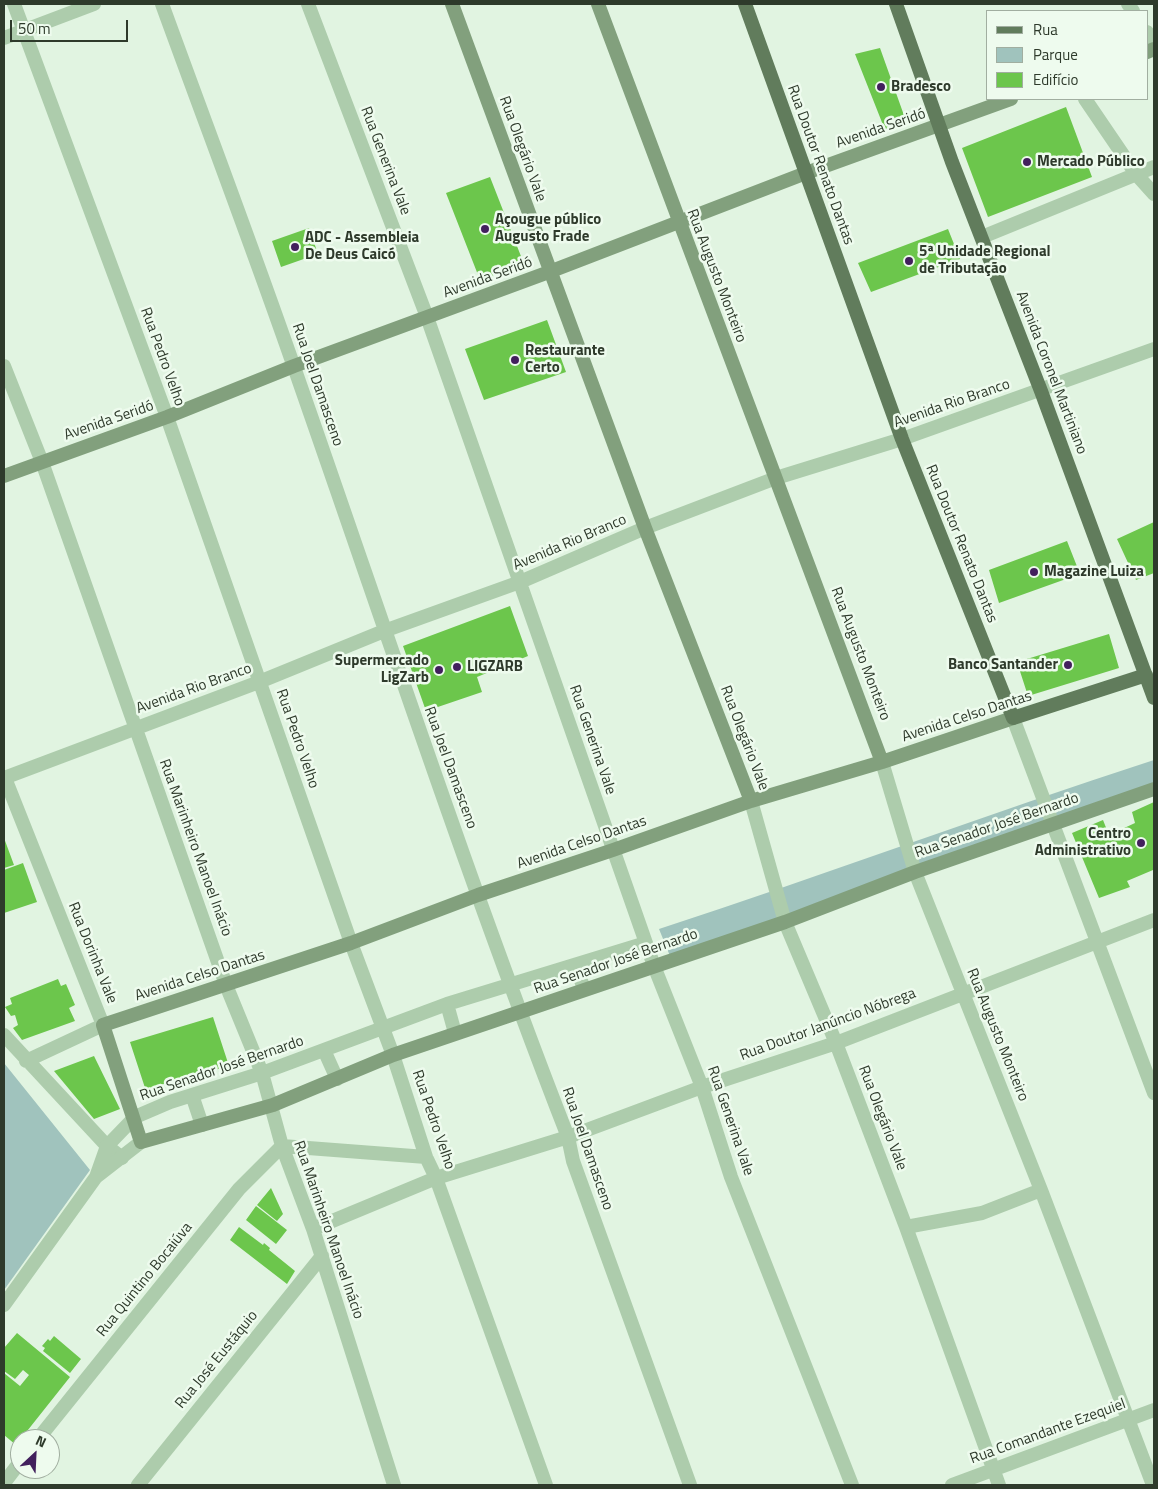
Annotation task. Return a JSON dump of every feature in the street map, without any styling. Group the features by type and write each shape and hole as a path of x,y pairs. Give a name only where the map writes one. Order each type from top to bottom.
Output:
{"main road":[{"name":"Rua Olegário Vale","path":"452,4 549,272 645,528 751,801"},
{"name":"Rua Augusto Monteiro","path":"598,4 678,223 882,762"},
{"name":"Rua Doutor Renato Dantas","path":"745,4 902,439 1013,718"},
{"name":"Avenida Coronel Martiniano","path":"896,4 941,126 952,162 1150,673 1154,698"},
{"name":"Avenida Seridó","path":"4,476 167,418 294,366 549,272 806,173 941,126 1008,100"},
{"name":"Avenida Celso Dantas","path":"103,1025 351,943 478,895 751,801 882,762 1150,673"},
{"name":"Rua Senador José Bernardo","path":"141,1142 273,1105 393,1055 785,922 916,872 1154,789"},
{"name":"Rua Dorinha Vale","path":"103,1025 141,1142"}],"street":[{"name":"Rua Pedro Velho","path":"14,4 167,418 351,943 393,1055 426,1157 436,1178 546,1485"},
{"path":"4,38 94,4"},
{"name":"Rua Joel Damasceno","path":"162,4 294,366 384,631 519,1012 568,1137 573,1161 690,1485"},
{"name":"Rua Generina Vale","path":"308,4 428,317 613,850 654,966 702,1087 731,1177 852,1485"},
{"path":"1086,100 1136,174 1154,194"},
{"path":"982,236 1154,167"},
{"name":"Avenida Rio Branco","path":"4,778 260,682 384,631 520,582 645,528 776,478 902,439 1041,392 1154,349"},
{"name":"Rua Marinheiro Manoel Inácio","path":"4,366 42,462 226,985 262,1073 273,1105 282,1146 322,1256 389,1482"},
{"name":"Rua Doutor Renato Dantas","path":"1013,718 1154,1093"},
{"name":"Rua Augusto Monteiro","path":"882,762 916,872 1041,1190 1153,1485"},
{"name":"Rua Dorinha Vale","path":"4,778 103,1025"},
{"name":"Rua Olegário Vale","path":"751,801 785,922 836,1043 906,1227 999,1485"},
{"name":"Rua Doutor Janúncio Nóbrega","path":"313,1229 436,1178 568,1137 702,1087 836,1043 1154,920"},
{"name":"Rua Senador José Bernardo","path":"4,1305 96,1177 107,1146 134,1117 192,1095 262,1073 447,1004 646,943"},
{"path":"576,966 584,989"},
{"path":"447,1004 455,1033"},
{"name":"Avenida Celso Dantas","path":"26,1061 103,1025"},
{"path":"4,1035 26,1061 107,1146 122,1158"},
{"path":"324,1050 336,1078"},
{"path":"192,1095 202,1125"},
{"name":"Rua Senador José Bernardo","path":"96,1177 141,1142"},
{"path":"282,1146 426,1157"},
{"name":"Rua Quintino Bocaiúva","path":"46,1429 239,1189 282,1146"},
{"path":"906,1227 982,1212 1041,1190"},
{"name":"Rua José Eustáquio","path":"138,1485 322,1256"},
{"name":"Rua Comandante Ezequiel","path":"952,1485 1154,1410"}],"green space":[{"path":"1154,760 1154,785 670,956 659,929 1030,802"},
{"path":"4,1063 90,1170 4,1290"}],"building":[{"name":"Bradesco","path":"880,48 906,121 885,130 855,54"},
{"name":"Mercado Público","path":"1066,107 1092,177 988,217 962,148"},
{"name":"Açougue público Augusto Frade","path":"490,177 524,264 480,280 446,193"},
{"name":"ADC - Assembleia De Deus Caicó","path":"309,228 318,254 281,267 272,241"},
{"name":"5ª Unidade Regional de Tributação","path":"948,229 960,259 871,292 858,263"},
{"name":"Restaurante Certo","path":"547,320 566,372 484,400 465,349"},
{"path":"1154,522 1154,573 1136,580 1117,539"},
{"name":"Magazine Luiza","path":"1067,541 1080,574 999,603 989,570"},
{"name":"LIGZARB","path":"510,606 528,656 477,677 482,692 426,711 403,646"},
{"name":"Banco Santander","path":"1109,634 1119,668 1028,696 1017,662"},
{"path":"1154,802 1154,873 1153,870 1127,881 1130,887 1099,898 1072,833 1103,820 1109,835 1135,823 1132,812"},
{"path":"4,838 14,865 4,868"},
{"path":"23,863 37,902 4,913 4,870"},
{"path":"58,979 61,986 66,984 75,1005 69,1008 75,1021 22,1040 13,1028 18,1025 15,1015 11,1016 5,1007 12,1004 10,998"},
{"path":"213,1017 229,1066 160,1085 162,1090 147,1094 130,1042"},
{"path":"94,1056 120,1109 94,1119 54,1071"},
{"path":"271,1188 283,1214 277,1221 257,1205"},
{"path":"256,1206 287,1230 276,1244 246,1220"},
{"path":"239,1227 263,1245 264,1243 270,1248 269,1250 295,1271 287,1284 230,1240"},
{"path":"17,1333 70,1377 29,1429 10,1429 10,1440 4,1435 4,1373 20,1386 29,1375 23,1370 15,1379 4,1371 4,1348"},
{"path":"54,1336 81,1359 70,1373 43,1351 45,1348 42,1346 48,1339 50,1341"}],"place":[{"name":"Bradesco","path":"881,87"},
{"name":"Mercado Público","path":"1027,162"},
{"name":"Açougue público Augusto Frade","path":"485,229"},
{"name":"ADC - Assembleia De Deus Caicó","path":"295,247"},
{"name":"5ª Unidade Regional de Tributação","path":"909,261"},
{"name":"Restaurante Certo","path":"515,360"},
{"name":"Magazine Luiza","path":"1034,572"},
{"name":"Banco Santander","path":"1068,665"},
{"name":"LIGZARB","path":"457,667"},
{"name":"Supermercado LigZarb","path":"439,670"},
{"name":"Centro Administrativo","path":"1141,843"}]}
